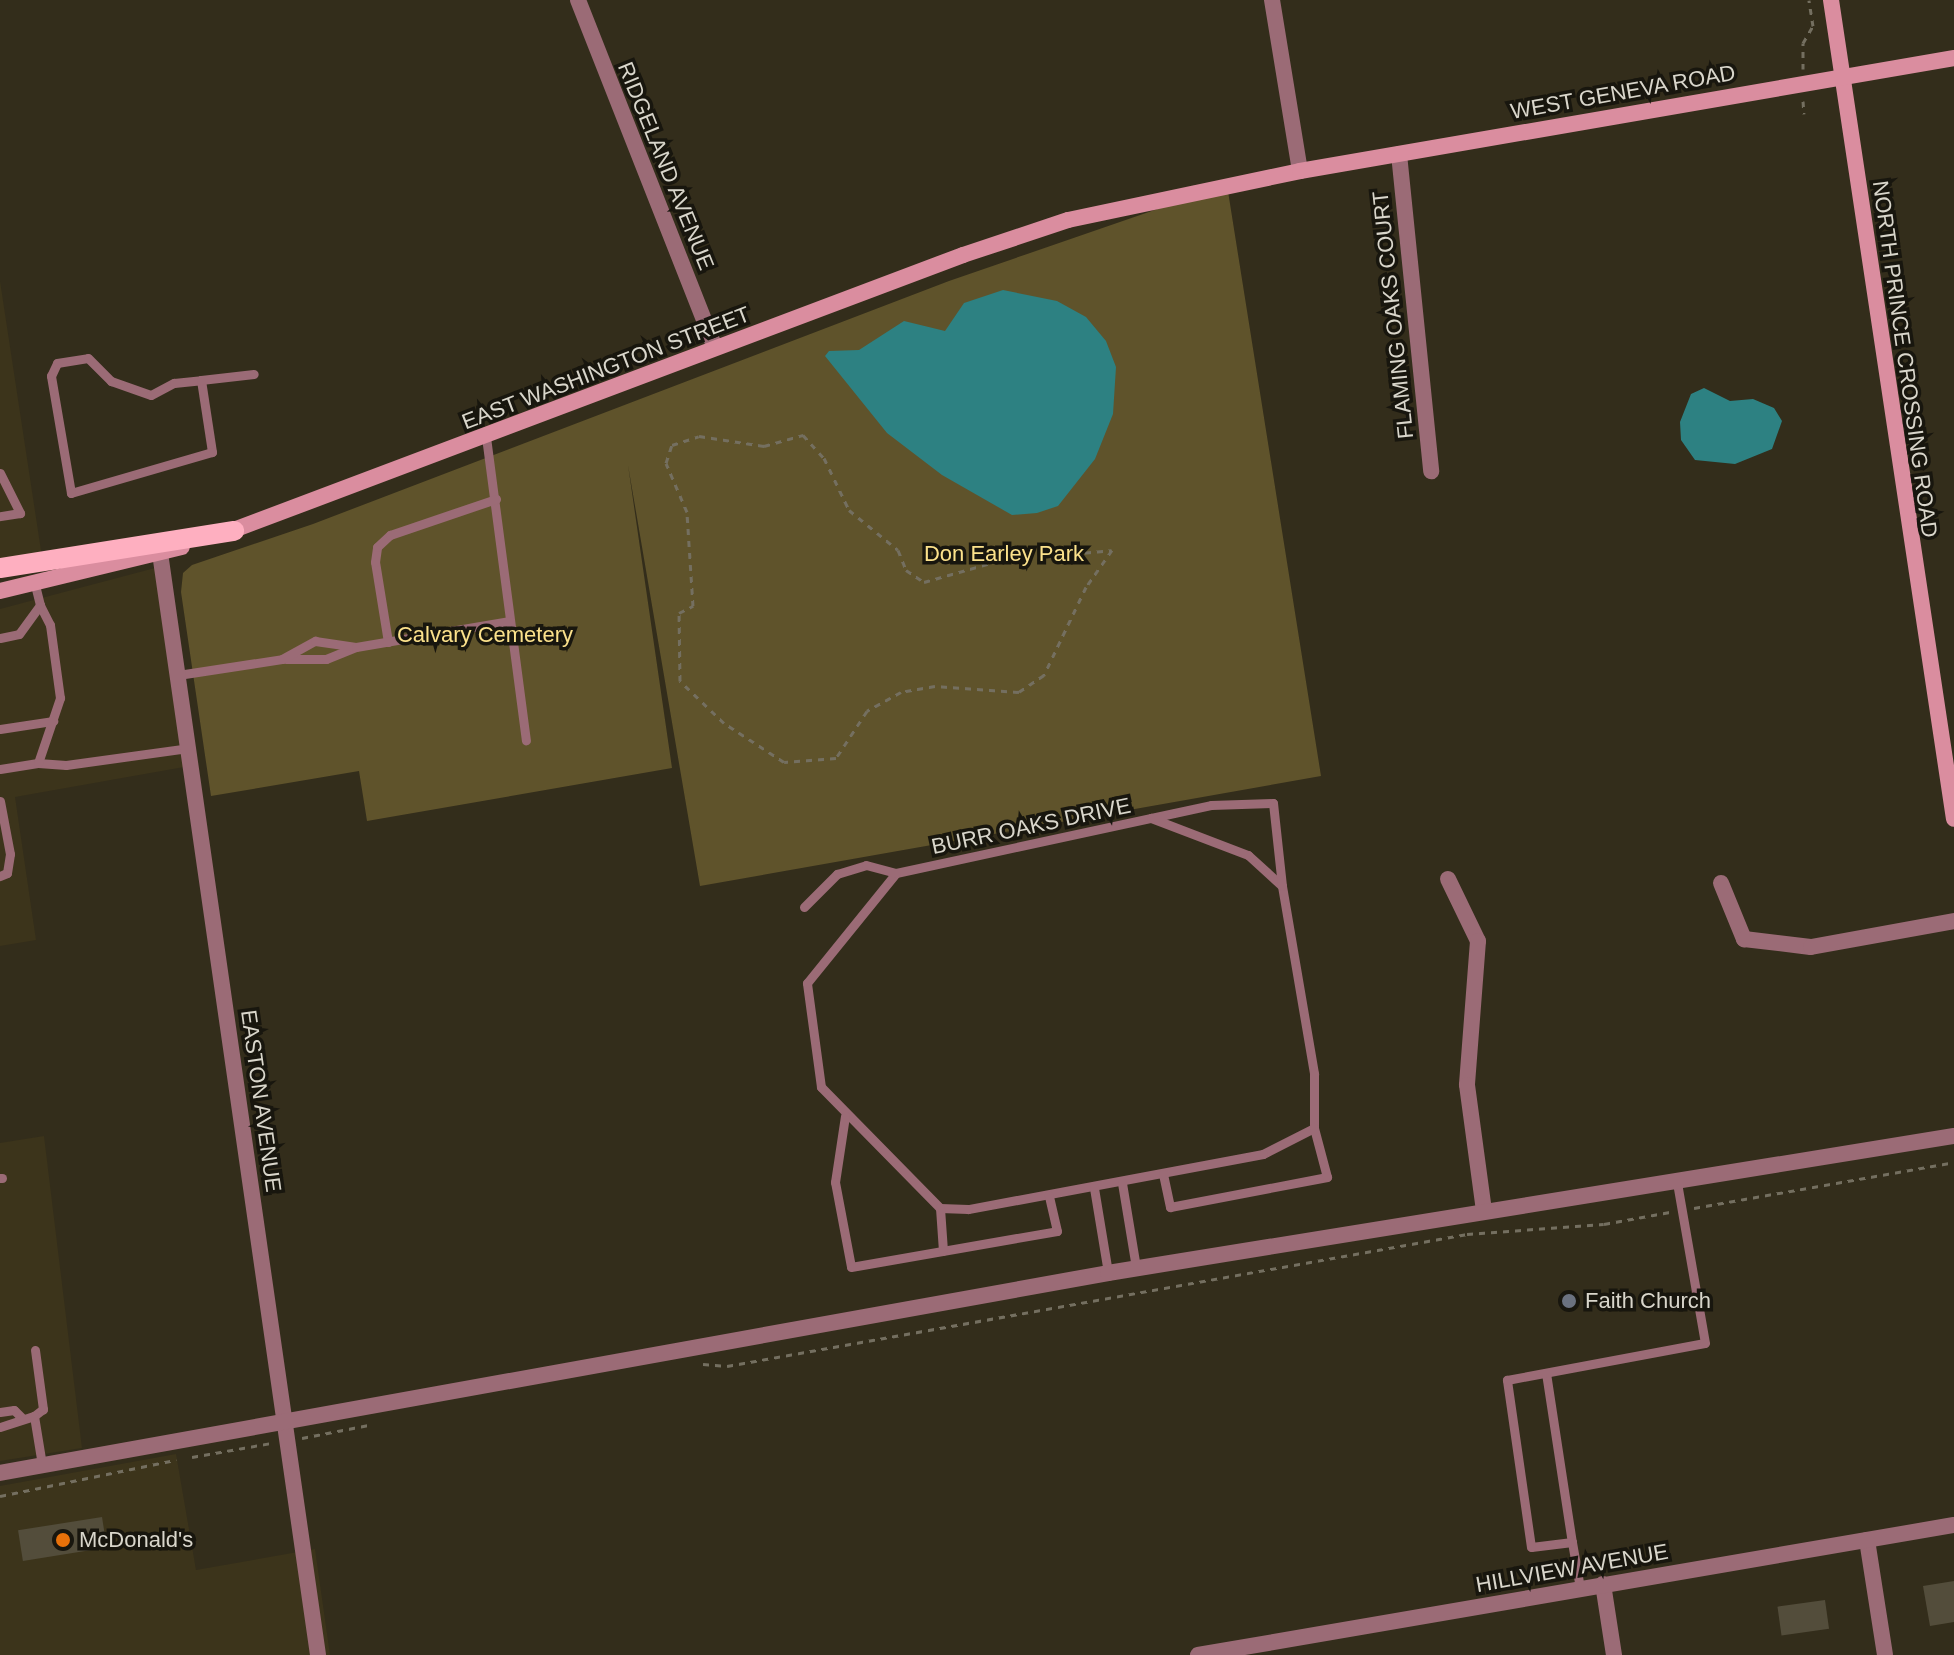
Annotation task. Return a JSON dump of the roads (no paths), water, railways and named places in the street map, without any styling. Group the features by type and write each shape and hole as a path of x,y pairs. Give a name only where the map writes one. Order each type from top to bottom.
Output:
{"main road":[{"name":"NORTH PRINCE CROSSING ROAD","path":"1831,0 1954,819"},
{"name":"WEST GENEVA ROAD","path":"1300,171 1954,58"},
{"name":"EAST WASHINGTON STREET","path":"0,591 160,553 234,531 1005,239 1154,198 1300,171"},
{"path":"0,568 234,531"}],"street":[{"name":"RIDGELAND AVENUE","path":"578,0 715,347"},
{"path":"1272,0 1300,171"},
{"name":"FLAMING OAKS COURT","path":"1399,154 1431,471"},
{"name":"EASTON AVENUE","path":"160,553 318,1655"},
{"path":"1448,879 1478,941 1467,1085 1484,1210"},
{"path":"1721,883 1744,939 1811,947 1954,921"},
{"path":"0,1473 285,1432 1136,1268 1954,1136"},
{"name":"HILLVIEW AVENUE","path":"1207,1654 1954,1525"},
{"path":"1867,1540 1885,1655"},
{"path":"1603,1584 1614,1655"}],"lane":[{"path":"201,380 212,452 71,493 51,376 57,363 88,358 111,381 151,395 174,383 254,374"},
{"path":"486,437 526,740"},
{"path":"0,473 20,513 0,516"},
{"path":"388,642 377,547 390,535 496,499"},
{"path":"35,585 50,625 60,698 38,763"},
{"path":"0,638 19,634 40,605"},
{"path":"178,675 282,659 326,659 356,647 510,621"},
{"path":"282,659 315,641 356,647"},
{"path":"0,729 53,721"},
{"path":"0,769 38,763 66,765 188,748"},
{"path":"0,801 10,854 7,873 0,876"},
{"path":"1151,818 1211,805 1273,803 1282,886 1314,1074 1314,1128 1327,1177 1170,1207 1163,1174"},
{"name":"BURR OAKS DRIVE","path":"896,873 1151,818 1248,855 1282,886"},
{"path":"804,907 837,874 866,865 896,873 807,983 821,1087 845,1116 940,1208 943,1251"},
{"path":"845,1116 835,1182 851,1267 1057,1231 1049,1195"},
{"path":"940,1208 968,1209 1094,1188 1263,1154 1314,1128"},
{"path":"1572,1542 1531,1547 1507,1380 1705,1343 1677,1182"},
{"path":"1122,1183 1136,1268"},
{"path":"1094,1188 1108,1273"},
{"path":"0,1427 34,1416 43,1409 35,1350"},
{"path":"1546,1373 1580,1588"},
{"path":"0,1412 14,1410 22,1418"},
{"path":"34,1416 42,1465"}],"water":[{"path":"1003,290 1057,301 1086,317 1106,341 1116,367 1113,414 1095,459 1058,506 1037,513 1012,515 942,475 887,433 825,356 829,351 859,350 904,321 945,331 964,303"},
{"path":"1704,388 1730,401 1753,399 1774,408 1782,421 1772,449 1735,464 1695,460 1681,440 1680,422 1691,394"}],"place":[{"name":"Faith Church","path":"1569,1301"},
{"name":"McDonald's","path":"63,1540"}],"park label":[{"name":"Don Earley Park","path":"1004,554"},
{"name":"Calvary Cemetery","path":"485,635"}]}
